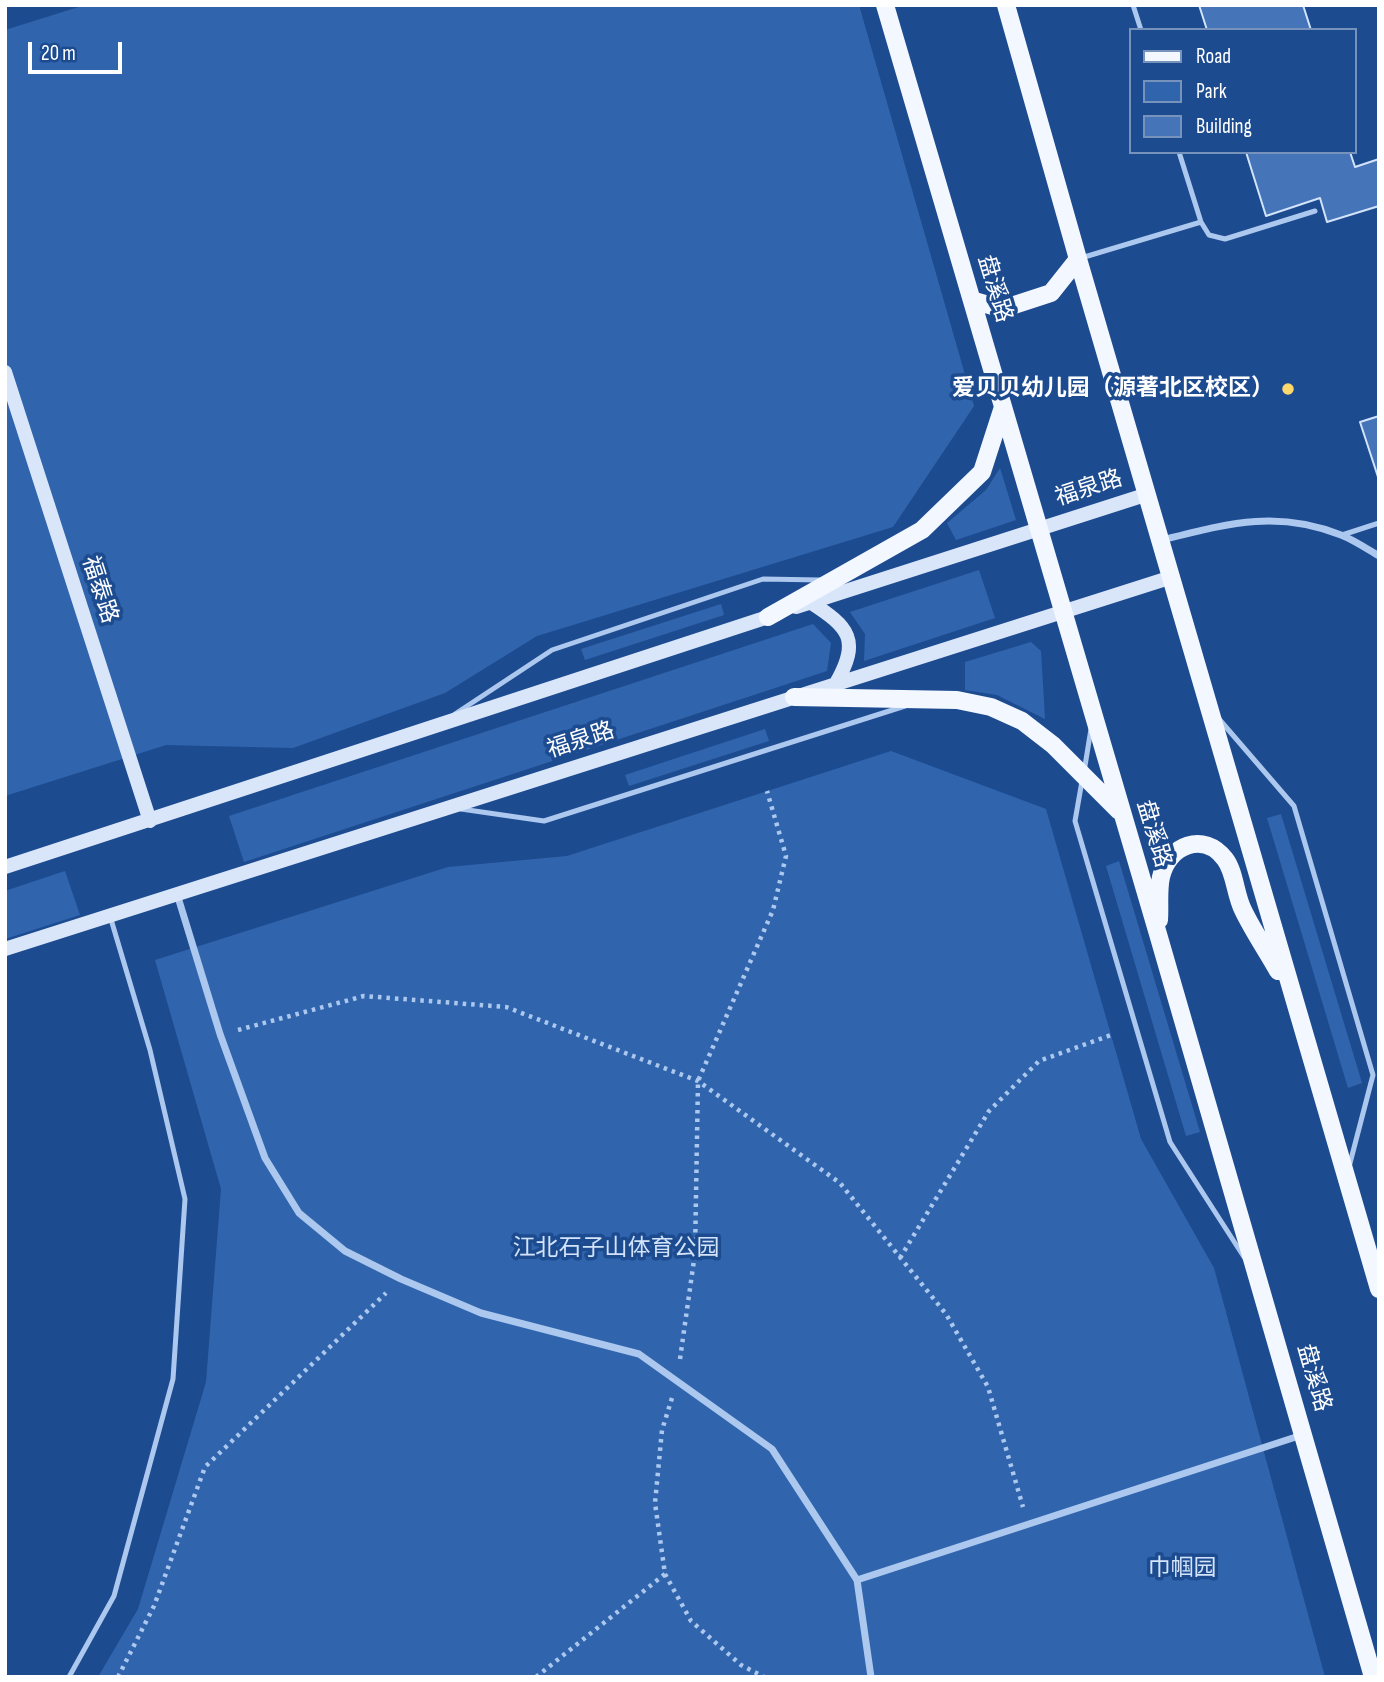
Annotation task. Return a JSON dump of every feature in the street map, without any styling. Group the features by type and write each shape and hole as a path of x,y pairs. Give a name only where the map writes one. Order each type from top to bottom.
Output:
{"main road":[{"name":"盘溪路","path":"885,5 1373,1677"},
{"path":"1006,5 1379,1289"},
{"path":"972,300 1002,309 1051,293 1078,259"},
{"name":"福泰路","path":"5,372 150,821"},
{"path":"768,617 839,580 922,530 982,472 1003,407"},
{"name":"福泉路","path":"5,867 1148,494"},
{"name":"福泉路","path":"5,949 1172,577"},
{"path":"810,603 837,619 849,639 849,660 836,683"},
{"path":"794,697 957,700 990,707 1022,721 1053,745 1121,813"},
{"path":"1158,934 1161,876 1169,859 1179,848 1196,842 1212,846 1226,860 1242,908 1292,995"}],"street":[{"path":"1161,541 1231,522 1269,520 1302,524 1342,535 1379,556"},
{"path":"177,893 220,1034 265,1158 299,1213 345,1251 401,1279 481,1313 639,1354 772,1449 857,1580 871,1677"},
{"path":"857,1580 1304,1434"}],"lane":[{"path":"1133,5 1140,28"},
{"path":"1180,154 1201,222 1209,235 1225,239 1315,211"},
{"path":"1078,259 1201,222"},
{"path":"1342,535 1379,523"},
{"path":"436,726 552,650 763,579 839,580"},
{"path":"856,580 880,580"},
{"path":"447,807 544,821 923,700"},
{"path":"1210,709 1294,806 1369,1061 1373,1075 1347,1177"},
{"path":"1093,716 1075,821 1170,1142 1259,1281"},
{"path":"69,1677 114,1596 173,1379 185,1199 150,1050 110,915"}],"path":[{"path":"764,1677 741,1665 691,1621 665,1574 655,1503 663,1430 676,1381 695,1253 698,1081 773,910 786,856 767,791"},
{"path":"220,1034 364,996 506,1007 698,1081 840,1183 946,1314 988,1387 1028,1525"},
{"path":"900,1258 989,1111 1039,1061 1111,1035"},
{"path":"118,1677 154,1606 205,1467 401,1279"},
{"path":"537,1677 665,1574"}],"green space":[{"path":"85,5 859,5 974,406 893,527 537,636 445,693 293,748 166,745 5,796 5,30"},
{"path":"1000,468 1016,520 956,540 947,523 986,490"},
{"path":"979,570 995,618 864,661 865,634 850,612"},
{"path":"721,604 724,615 585,660 581,649"},
{"path":"813,624 831,643 827,671 244,862 229,816"},
{"path":"1031,642 1041,651 1045,719 997,695 965,690 965,662"},
{"path":"765,729 769,741 629,786 625,775"},
{"name":"江北石子山体育公园","path":"891,751 1046,809 1141,1139 1214,1268 1325,1677 98,1677 138,1609 206,1382 221,1189 155,960 448,867 567,856"},
{"path":"1281,814 1362,1083 1348,1088 1267,818"},
{"path":"1119,861 1200,1132 1186,1136 1106,866"},
{"path":"65,871 80,915 5,939 5,891"}],"building":[{"path":"1199,5 1303,5 1310,28 1206,28"},
{"path":"1247,154 1351,154 1355,167 1379,159 1379,206 1327,222 1320,198 1266,216"},
{"path":"1379,416 1379,480 1360,422"}],"place":[{"name":"爱贝贝幼儿园（源著北区校区）","path":"1288,389"}],"park label":[{"name":"巾帼园","path":"1182,1569"}]}
